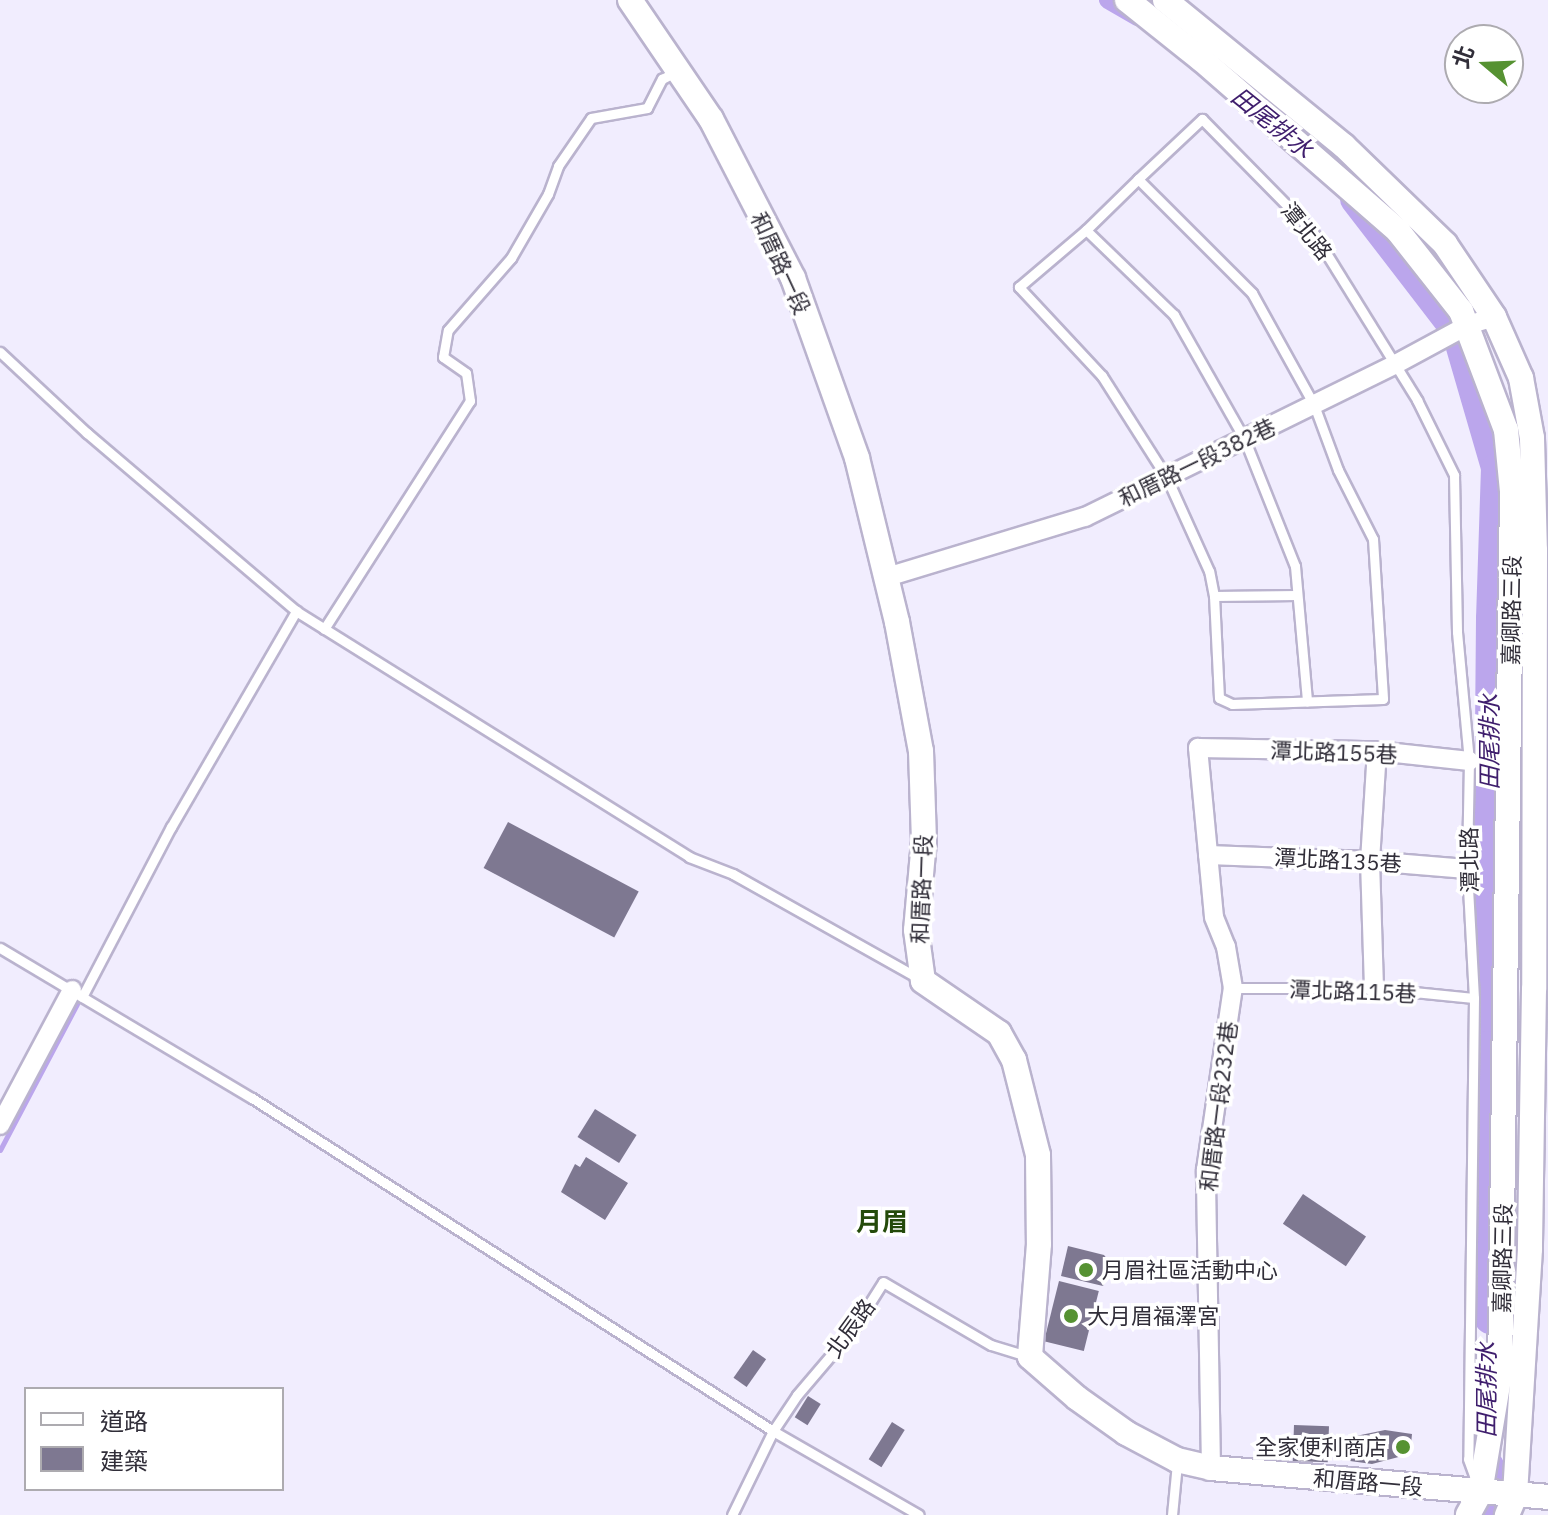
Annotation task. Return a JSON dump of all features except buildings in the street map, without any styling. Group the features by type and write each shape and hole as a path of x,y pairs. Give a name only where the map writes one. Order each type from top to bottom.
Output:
{"street":[{"name":"和厝路一段","path":"630,0 711,119 793,278 857,458 887,577 921,751 924,841 916,930 923,981"},
{"name":"嘉卿路三段","path":"1127,0 1201,59 1398,231 1468,325 1506,430 1512,507 1500,1373 1501,1500"},
{"name":"嘉卿路三段","path":"1165,0 1344,146 1445,244 1494,317 1521,378 1540,441 1530,1249 1501,1500"},
{"name":"和厝路一段382巷","path":"887,577 1085,517 1396,364 1468,325 1494,317"},
{"path":"1506,430 1540,441"},
{"name":"潭北路155巷","path":"1198,748 1377,751 1469,761"},
{"name":"和厝路一段232巷","path":"1198,748 1214,917 1226,947 1233,988 1206,1170 1211,1468"},
{"path":"1374,988 1370,861 1377,751"},
{"name":"潭北路135巷","path":"1208,855 1370,861 1467,869"},
{"path":"923,981 999,1033 1014,1060 1038,1155 1039,1244 1030,1357"},
{"path":"0,1125 77,993"},
{"name":"和厝路一段","path":"1030,1357 1077,1398 1126,1433 1177,1460 1211,1468 1501,1500 1548,1497"},
{"name":"嘉卿路三段","path":"1468,1515 1501,1500"}],"lane":[{"path":"324,629 470,401 466,373 443,357 448,330 511,258 548,194 558,166 591,118 647,108 662,79 679,69"},
{"name":"潭北路","path":"1138,179 1202,119 1313,232 1396,364 1454,475 1457,632 1467,708 1467,869 1474,998 1468,1459 1501,1500"},
{"path":"1138,179 1252,293 1314,405 1338,470 1373,539 1383,699 1232,704 1219,698 1214,596 1209,571 1167,478 1102,376 1019,287 1086,230 1138,179"},
{"path":"1086,230 1174,315 1244,438 1295,566 1307,701"},
{"path":"0,352 87,433 296,611 689,857 733,874 923,981"},
{"path":"1214,596 1297,595"},
{"path":"77,993 296,611"},
{"path":"0,948 252,1098 773,1431 919,1515"},
{"name":"潭北路115巷","path":"1233,988 1374,988 1474,998"},
{"name":"北辰路","path":"732,1515 773,1431 797,1395 854,1328 883,1282 991,1345 1030,1357"},
{"path":"1172,1515 1177,1460"}],"waterway":[{"path":"1108,0 1137,17"},
{"name":"田尾排水","path":"1355,199 1456,330 1496,468 1491,619 1487,1046 1490,1319"},
{"path":"0,1150 77,1004"},
{"name":"田尾排水","path":"1487,1515 1489,1466"}],"place":[{"name":"月眉社區活動中心","path":"1086,1270"},
{"name":"大月眉福澤宮","path":"1071,1316"},
{"name":"全家便利商店","path":"1403,1447"}],"district":[{"name":"月眉","path":"882,1222"}]}
